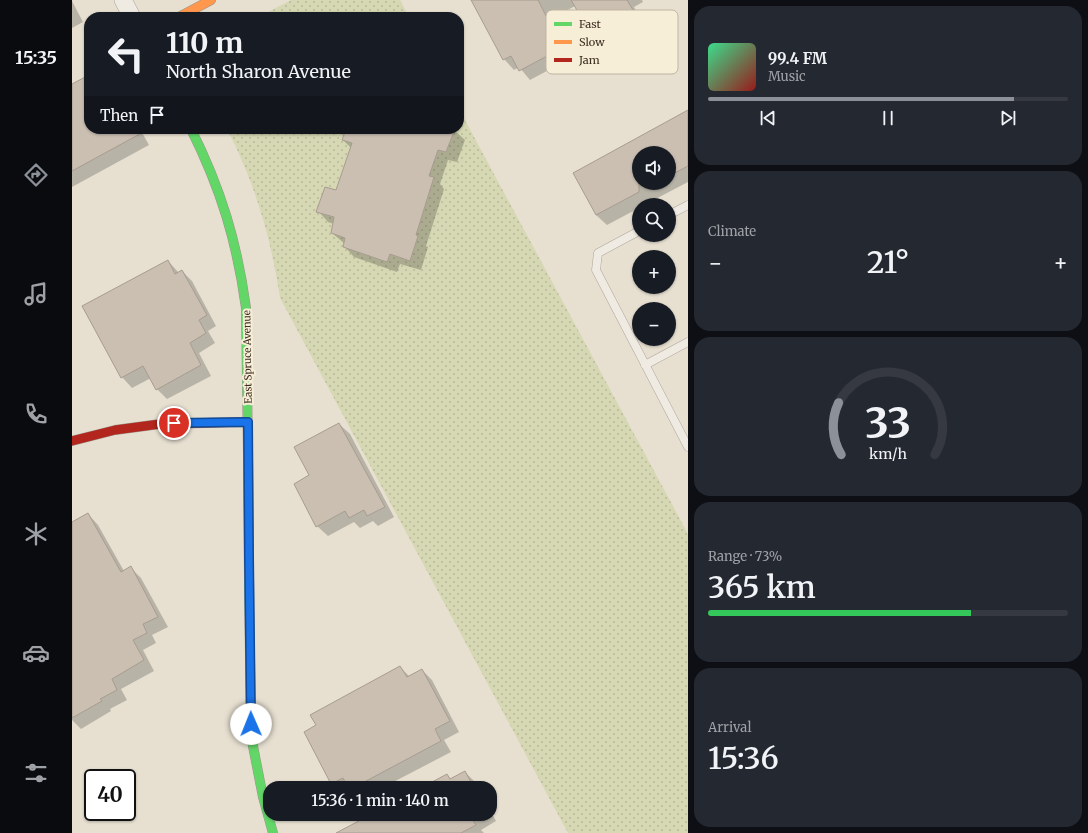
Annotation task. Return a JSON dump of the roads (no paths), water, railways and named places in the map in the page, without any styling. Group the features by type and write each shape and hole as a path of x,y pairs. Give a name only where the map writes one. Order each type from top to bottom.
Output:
{"street":[{"path":"123,0 129,12"},
{"path":"188,12 211,0"},
{"name":"East Spruce Avenue","path":"193,134 219,189 233,233 240,264 246,308 251,736 266,813 273,833"},
{"path":"72,441 115,430 160,424 248,422"}],"lane":[{"path":"676,211 688,205"},
{"path":"632,235 598,253 596,270 688,447"},
{"path":"645,365 688,342"}]}
